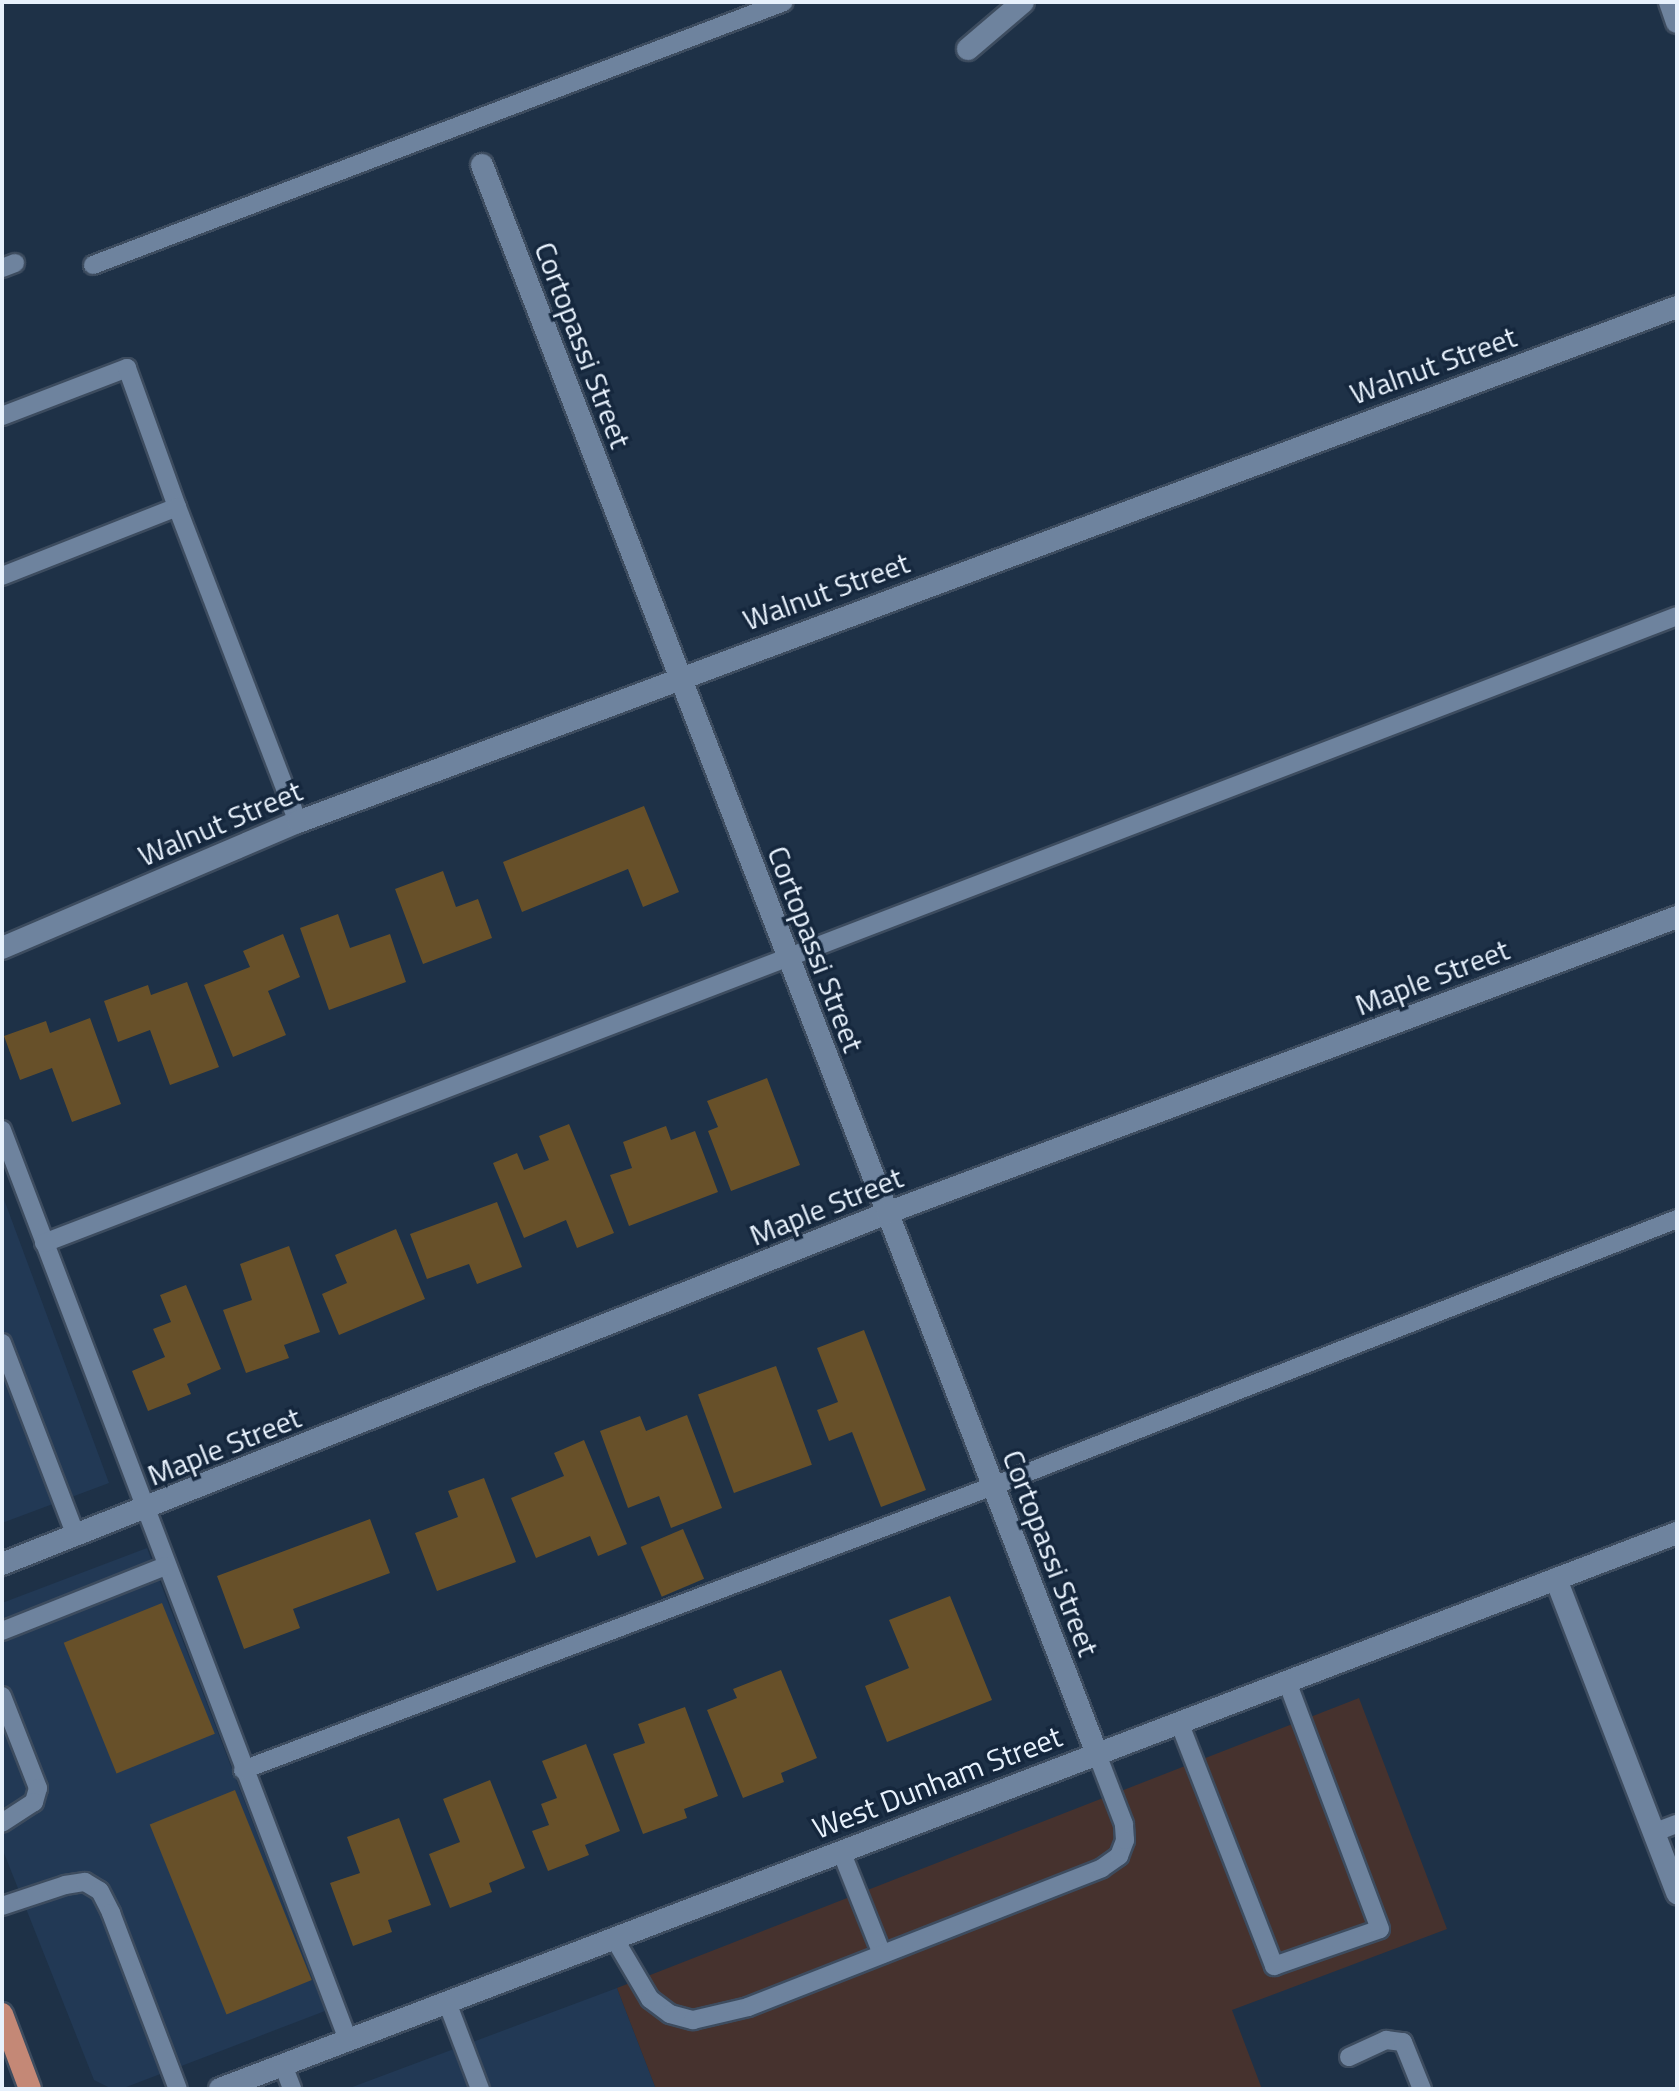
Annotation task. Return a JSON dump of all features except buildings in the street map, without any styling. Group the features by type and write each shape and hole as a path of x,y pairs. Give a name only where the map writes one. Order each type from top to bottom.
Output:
{"main road":[{"path":"2,2014 30,2089"}],"street":[{"path":"968,49 1023,2"},
{"path":"1670,2 1677,22"},
{"name":"Cortopassi Street","path":"482,165 1097,1754"},
{"name":"Walnut Street","path":"2,948 298,822 678,677 1677,307"},
{"name":"Maple Street","path":"2,1564 145,1510 887,1213 1677,917"},
{"name":"West Dunham Street","path":"220,2089 1677,1533"},
{"path":"1556,1579 1677,1893"}],"lane":[{"path":"93,265 784,2"},
{"path":"2,416 127,368 298,822"},
{"path":"2,576 177,507"},
{"path":"44,1243 786,955 1677,616"},
{"path":"2,1130 165,1566 348,2040"},
{"path":"243,1770 993,1486 1677,1219"},
{"path":"2,1343 76,1536"},
{"path":"2,1631 165,1566"},
{"path":"1179,1722 1274,1966 1380,1929 1287,1681"},
{"path":"2,1696 38,1788 34,1802 2,1823"},
{"path":"614,1938 650,1999 670,2014 693,2020 748,2007 1102,1868 1119,1856 1125,1840 1124,1824 1097,1754"},
{"path":"1653,1833 1677,1824"},
{"path":"841,1851 882,1954"},
{"path":"2,1906 85,1882 100,1891 178,2089"},
{"path":"447,2002 480,2089"},
{"path":"1349,2057 1386,2040 1403,2042 1422,2089"},
{"path":"283,2065 292,2089"}],"shaded area":[{"path":"2,1194 109,1483 2,1523"},
{"path":"147,1548 325,2011 121,2089 112,2089 94,2080 2,1848 2,1603"},
{"path":"1359,1698 1447,1929 1232,2010 1262,2089 656,2089 617,1988"},
{"path":"617,1988 656,2089 347,2089"}]}
